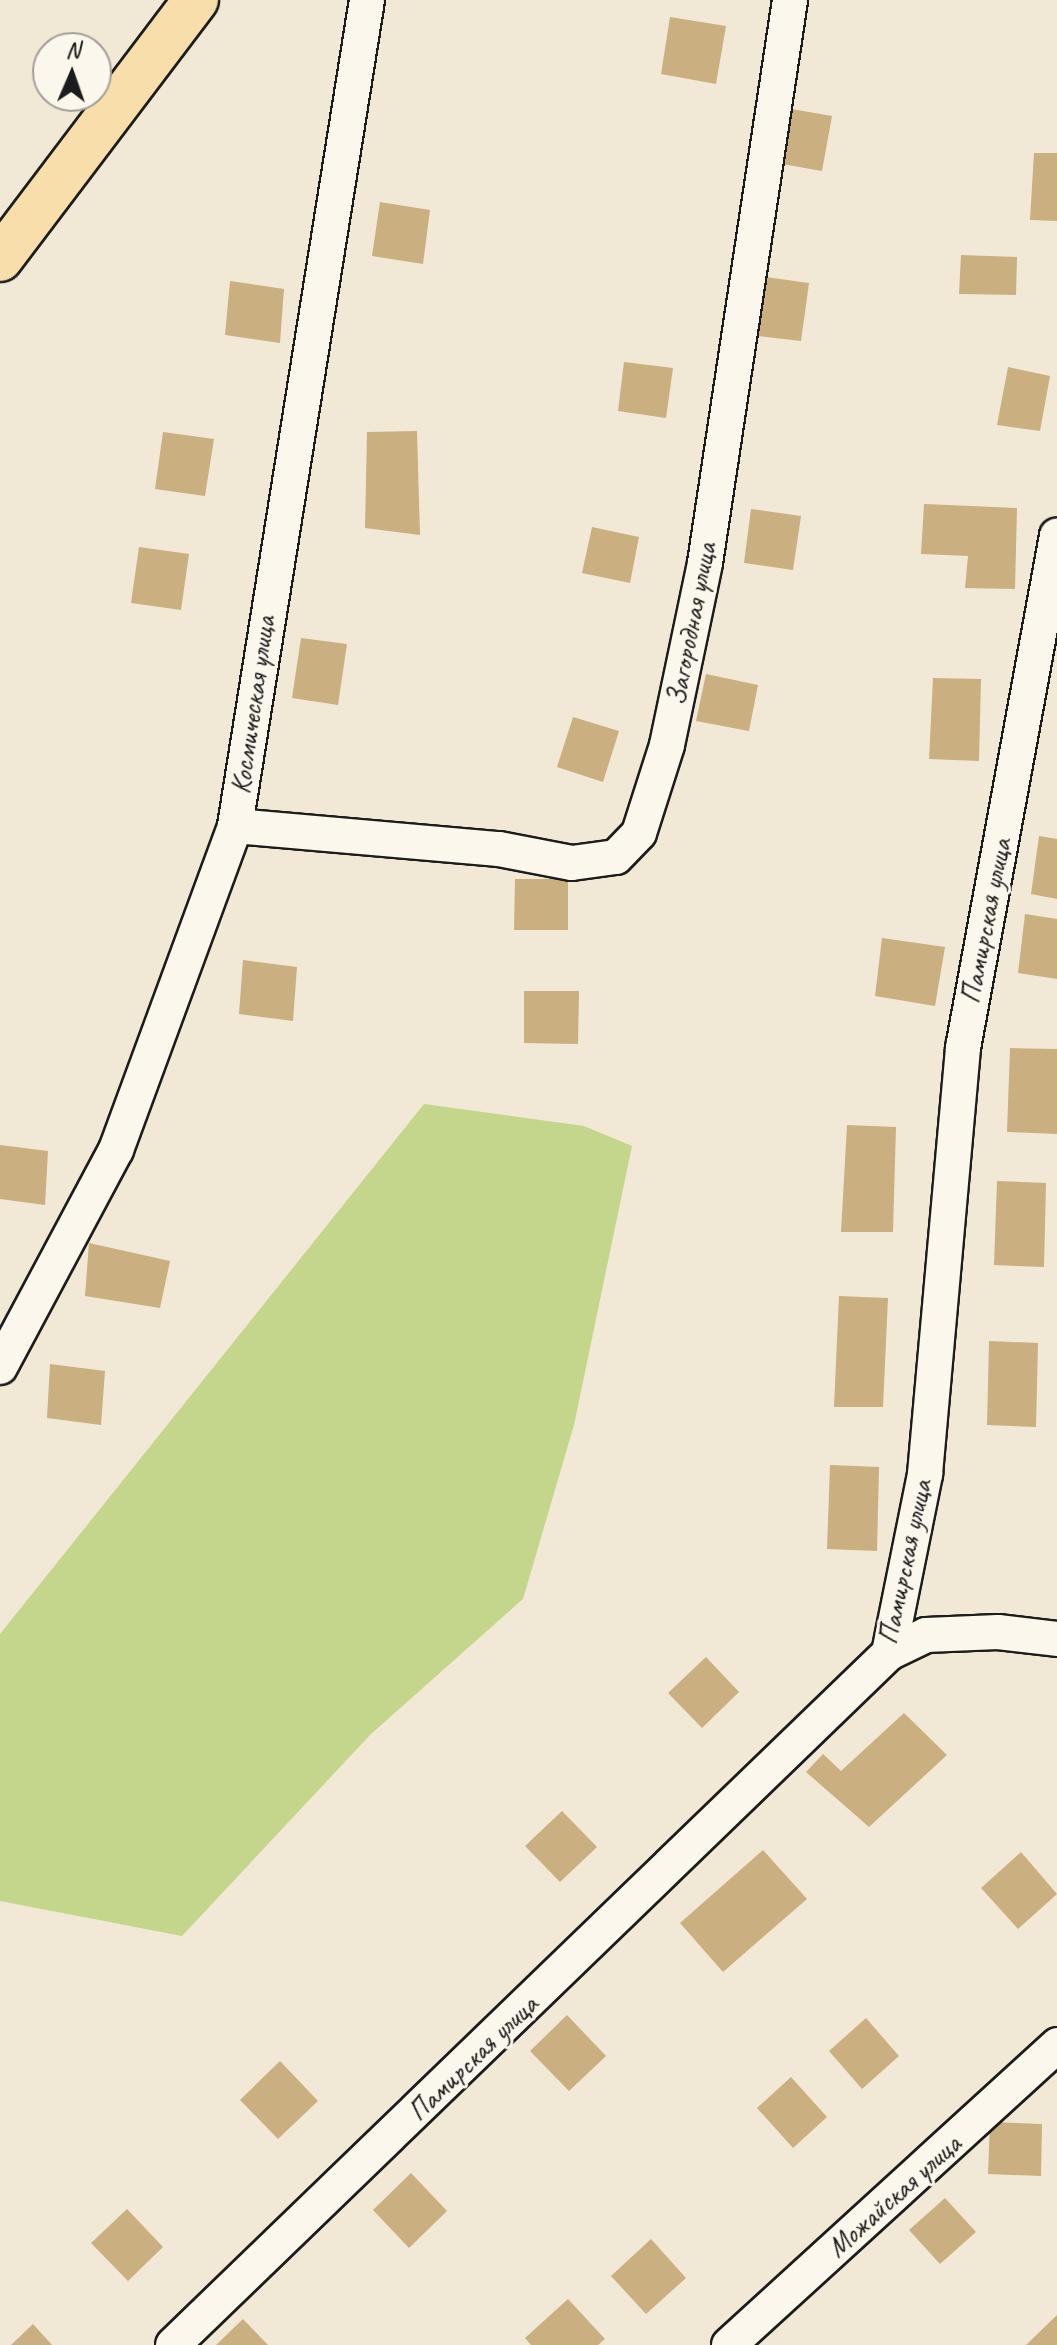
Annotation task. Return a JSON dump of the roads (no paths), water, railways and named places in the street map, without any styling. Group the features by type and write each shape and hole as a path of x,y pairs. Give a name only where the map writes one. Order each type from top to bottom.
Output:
{"main road":[{"path":"0,259 196,0"}],"street":[{"name":"Космическая улица","path":"0,1367 116,1150 235,826 367,0"},
{"name":"Загородная улица","path":"235,826 499,849 572,863 616,857 639,833 667,745 705,563 790,0"},
{"name":"Памирская улица","path":"173,2345 889,1653 925,1474 963,1048 1057,536"},
{"path":"889,1653 926,1635 998,1632 1057,1639"},
{"name":"Можайская улица","path":"729,2345 1057,2045"}]}
